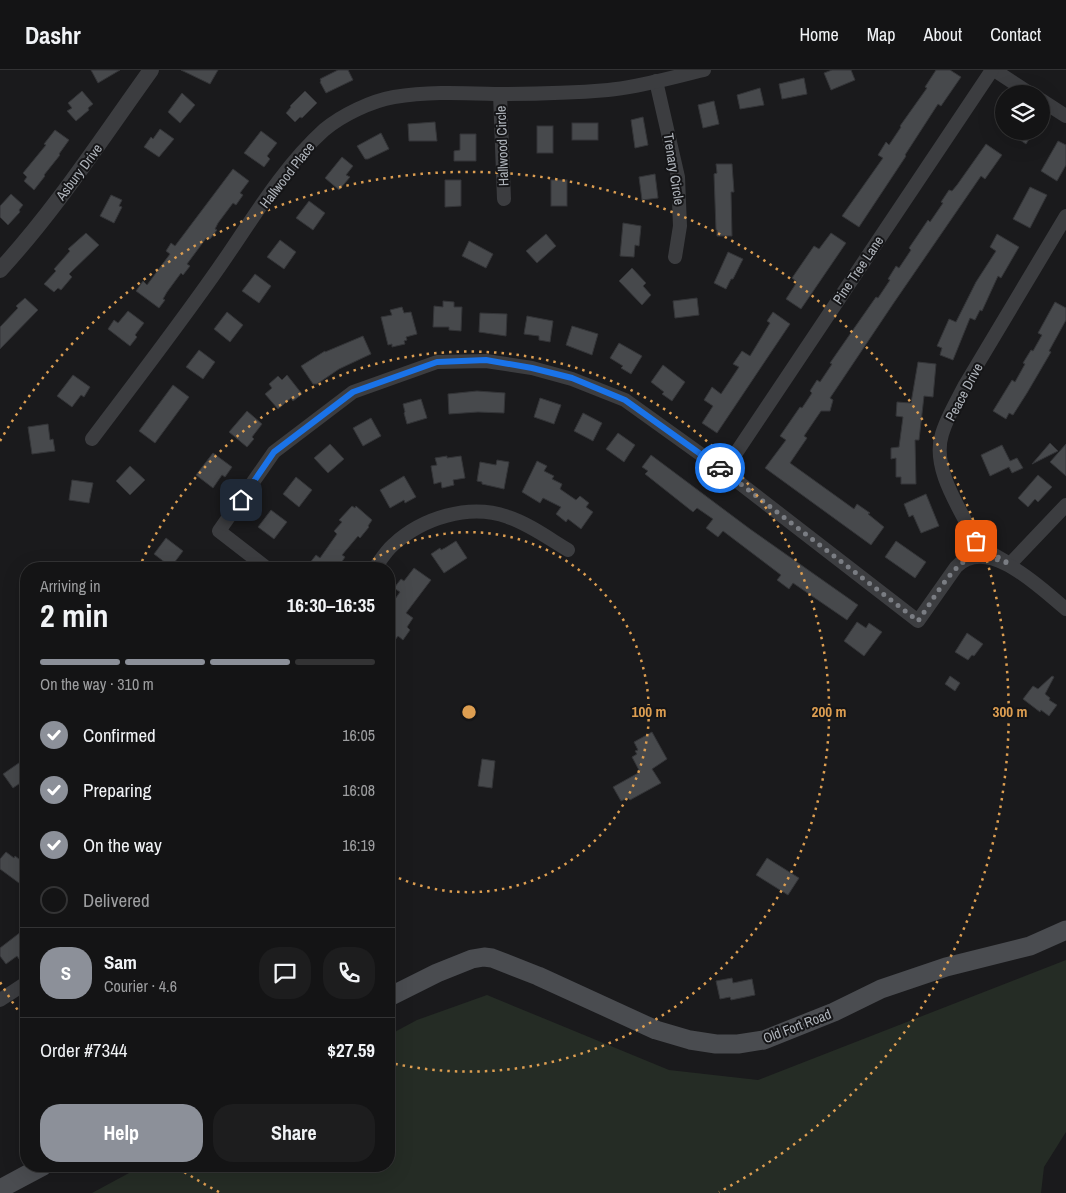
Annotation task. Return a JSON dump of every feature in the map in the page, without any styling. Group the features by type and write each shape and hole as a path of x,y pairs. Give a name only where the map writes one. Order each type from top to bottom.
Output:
{"main road":[{"name":"Old Fort Road","path":"395,994 437,973 472,959 492,958 538,976 656,1030 690,1040 716,1044 738,1044 764,1040 834,1012 881,989 946,967 1030,946 1066,930"},
{"path":"0,1189 32,1172"}],"street":[{"name":"Asbury Drive","path":"0,270 61,196 151,70"},
{"name":"Hallwood Place","path":"92,439 180,323 285,172 326,129 348,115 392,97 447,92 500,94 609,90 704,70"},
{"path":"993,70 1017,85"},
{"name":"Pine Tree Lane","path":"724,471 993,70"},
{"name":"Trenary Circle","path":"656,81 678,177 680,226 675,257"},
{"name":"Hallwood Circle","path":"500,94 504,199"},
{"path":"1050,106 1066,116"},
{"name":"Peace Drive","path":"1010,564 984,549 976,541 944,478 940,465 940,442 942,433 965,385 1066,216"},
{"path":"259,562 219,531 274,452 353,392 437,362 486,360 532,368 572,378 625,400 724,471 918,621 960,563 973,557 992,558 1010,564 1066,609"},
{"path":"1010,564 1066,505"},
{"path":"379,562 392,546 410,531 446,515 466,512 485,512 506,516 526,525 568,550"},
{"path":"0,1000 20,987"}],"shaded area":[{"path":"1066,960 1066,1132 1044,1167 1041,1193 92,1193 131,1172 395,1172 395,1032 417,1020 487,995 669,1070 758,1080"}],"building":[{"path":"91,70 120,70 98,83"},
{"path":"181,70 218,70 210,84"},
{"path":"338,70 348,70 353,80 326,93 320,79"},
{"path":"832,70 851,70 855,80 831,90 824,73"},
{"path":"936,70 950,70 961,77 941,106 938,104 859,227 842,216 883,158 878,155 886,142 889,145 927,88 925,87"},
{"path":"804,78 807,94 782,99 779,84"},
{"path":"760,88 764,105 740,109 737,95"},
{"path":"82,91 93,104 76,121 67,111 72,108 68,103"},
{"path":"305,91 317,103 302,118 300,117 295,122 286,113 290,106"},
{"path":"182,93 195,105 180,123 168,112"},
{"path":"714,101 719,124 703,128 698,105"},
{"path":"643,117 648,145 635,148 631,120"},
{"path":"435,122 437,141 409,141 408,124"},
{"path":"572,123 598,123 598,140 572,140"},
{"path":"537,126 553,126 553,153 537,153"},
{"path":"160,129 174,139 159,157 144,147"},
{"path":"55,130 69,140 34,190 24,181 27,177 23,173 46,145 44,144"},
{"path":"261,131 277,143 267,156 270,159 264,167 244,153"},
{"path":"381,133 389,149 365,159 357,146"},
{"path":"460,134 476,134 476,161 454,161 454,151 460,150"},
{"path":"1020,140 1028,140 1026,144"},
{"path":"1058,141 1066,145 1066,165 1057,181 1041,171"},
{"path":"986,144 1002,155 985,179 981,176 830,398 833,400 830,411 821,411 804,436 807,438 790,463 854,509 857,504 870,513 868,514 884,527 871,545 765,468 786,440 780,436 812,393 810,391 817,380 820,382 832,364 830,363 890,280 888,279 896,266 899,268 911,250 909,248 928,220 930,222 949,190 952,191 957,185"},
{"path":"342,157 353,166 346,175 350,177 339,190 325,178"},
{"path":"716,164 732,164 734,192 731,192 732,236 717,236 714,174 717,173"},
{"path":"233,169 249,181 240,193 243,195 236,205 233,203 218,223 215,229 217,230 210,239 207,237 187,264 190,266 183,275 181,273 167,292 163,299 165,300 159,308 136,291 143,281 147,285 170,254 166,251 171,243 175,246"},
{"path":"655,174 658,198 642,200 639,177"},
{"path":"445,180 461,180 461,206 445,207"},
{"path":"551,180 567,180 567,206 551,206"},
{"path":"1030,187 1047,195 1030,228 1013,219"},
{"path":"11,194 23,205 19,210 20,212 8,225 0,217 0,206"},
{"path":"111,195 122,200 119,206 122,207 114,223 100,216"},
{"path":"309,201 325,213 313,230 296,218"},
{"path":"623,223 641,226 639,246 635,245 634,257 620,256"},
{"path":"86,233 99,245 69,274 72,277 61,290 58,288 54,292 44,284 70,251 68,249"},
{"path":"831,233 846,243 801,309 786,299 797,282 792,278 814,246 819,249"},
{"path":"546,234 556,246 537,263 526,251"},
{"path":"997,234 1019,247 1001,278 998,276 982,311 980,310 975,320 970,318 953,360 940,355 942,348 937,346 949,319 956,322 976,282 996,251 990,247"},
{"path":"280,240 296,252 284,269 267,257"},
{"path":"469,241 493,254 486,268 462,256"},
{"path":"728,252 743,259 726,289 714,283"},
{"path":"632,268 646,283 643,286 651,295 642,305 619,281"},
{"path":"255,274 271,286 259,303 242,291"},
{"path":"25,298 38,310 0,349 0,327 18,308 16,306"},
{"path":"697,298 699,315 675,318 673,301"},
{"path":"443,301 454,302 454,307 462,307 461,331 449,330 449,327 433,327 434,306 443,307"},
{"path":"1055,302 1066,308 1066,320 1049,351 1051,352 1027,393 1013,415 1009,413 1006,419 993,411 1012,380 1015,382 1031,350 1033,351 1042,335 1038,333"},
{"path":"402,307 404,313 411,312 417,334 406,337 405,344 392,347 392,344 388,345 381,317 392,315 390,310"},
{"path":"128,311 144,323 130,346 108,329 114,320 118,323"},
{"path":"227,312 243,325 230,342 214,329"},
{"path":"773,312 790,324 717,433 702,423 713,406 704,400 712,387 721,394 739,367 733,364 742,351 750,356 770,323 767,321"},
{"path":"480,313 507,314 506,336 479,332"},
{"path":"527,316 553,321 550,342 539,340 539,336 524,334"},
{"path":"572,326 598,334 592,355 566,345"},
{"path":"363,336 371,354 339,369 317,384 313,384 301,366 325,351"},
{"path":"619,343 642,356 631,374 621,368 623,366 610,358"},
{"path":"199,350 215,362 203,379 186,367"},
{"path":"918,362 936,364 933,397 924,396 919,440 915,440 916,484 901,484 901,477 896,477 896,458 891,459 891,448 899,447 903,417 896,416 897,402 911,403"},
{"path":"663,365 685,382 672,401 662,394 664,392 651,382"},
{"path":"73,375 90,387 84,397 81,395 72,407 57,396"},
{"path":"287,375 302,394 293,401 291,398 278,409 265,394 272,388 269,384 278,376 282,380"},
{"path":"173,385 189,397 155,443 139,431"},
{"path":"477,391 505,393 504,413 449,414 448,394"},
{"path":"540,398 561,405 554,424 534,417"},
{"path":"421,399 427,418 407,424 403,404"},
{"path":"247,411 262,424 247,447 229,432"},
{"path":"583,413 602,423 593,441 574,431"},
{"path":"371,418 381,436 363,446 353,428"},
{"path":"48,424 50,440 53,439 55,451 32,454 28,427"},
{"path":"618,433 635,445 624,462 606,449"},
{"path":"1050,443 1058,451 1032,464"},
{"path":"330,444 344,459 328,473 314,458"},
{"path":"1066,444 1066,476 1050,462"},
{"path":"1002,445 1010,461 1017,458 1023,468 1012,473 1009,467 990,476 981,455"},
{"path":"213,453 232,467 225,477 222,475 213,488 196,475"},
{"path":"651,455 750,529 858,605 847,620 793,583 789,589 777,580 781,575 723,531 718,537 706,528 713,519 697,508 693,512 645,474 648,471 642,467"},
{"path":"447,456 447,458 461,456 465,478 453,480 454,485 442,488 441,482 434,484 431,466 437,465 435,458"},
{"path":"497,460 509,462 504,489 477,481 480,462 496,465"},
{"path":"537,461 547,466 544,471 554,476 552,479 562,484 560,489 576,500 580,496 589,503 586,507 593,512 581,529 568,519 566,522 556,514 561,507 543,498 540,503 522,492"},
{"path":"130,466 145,480 130,495 116,481"},
{"path":"1038,475 1052,487 1038,502 1035,499 1028,507 1018,498"},
{"path":"404,476 416,497 405,503 404,500 390,508 380,490"},
{"path":"296,477 312,490 299,507 283,494"},
{"path":"72,480 93,483 89,503 69,500"},
{"path":"926,494 939,526 921,533 913,515 909,517 904,504"},
{"path":"352,506 355,508 356,506 372,520 360,538 358,536 342,555 345,557 342,562 311,562 316,555 320,558 337,534 334,531 342,522 339,520"},
{"path":"271,510 287,522 274,539 258,527"},
{"path":"166,538 183,551 175,562 164,562 154,554"},
{"path":"456,541 467,558 444,573 431,554"},
{"path":"896,541 926,562 915,578 885,557"},
{"path":"414,568 431,580 406,613 413,618 407,627 410,630 403,640 398,636 395,640 395,599 400,592 395,587 401,579 404,581"},
{"path":"857,622 866,628 869,623 882,632 864,656 844,641"},
{"path":"967,633 983,644 974,656 972,655 968,660 955,652"},
{"path":"950,676 960,683 955,691 945,684"},
{"path":"1052,676 1054,677 1045,694 1050,698 1049,700 1057,705 1049,716 1041,710 1040,712 1023,699 1033,686 1038,689"},
{"path":"652,732 667,759 652,769 661,783 630,800 628,798 621,801 613,787 640,772 632,757 637,754 635,751 638,750 634,742"},
{"path":"482,759 495,761 492,788 478,786"},
{"path":"20,762 20,783 13,788 3,774"},
{"path":"6,852 19,859 20,858 19,883 0,869 0,859"},
{"path":"767,858 799,878 788,895 756,875"},
{"path":"20,933 20,958 17,956 6,964 0,956 0,948"},
{"path":"732,978 733,983 752,979 755,995 731,1000 730,997 720,999 716,981"}],"way so far":[{"path":"720,468 918,621 956,567 964,560 982,557 1010,564 984,549 976,541"}],"route":[{"path":"241,500 274,452 353,392 437,362 486,360 532,368 572,378 625,400 720,468"}]}
